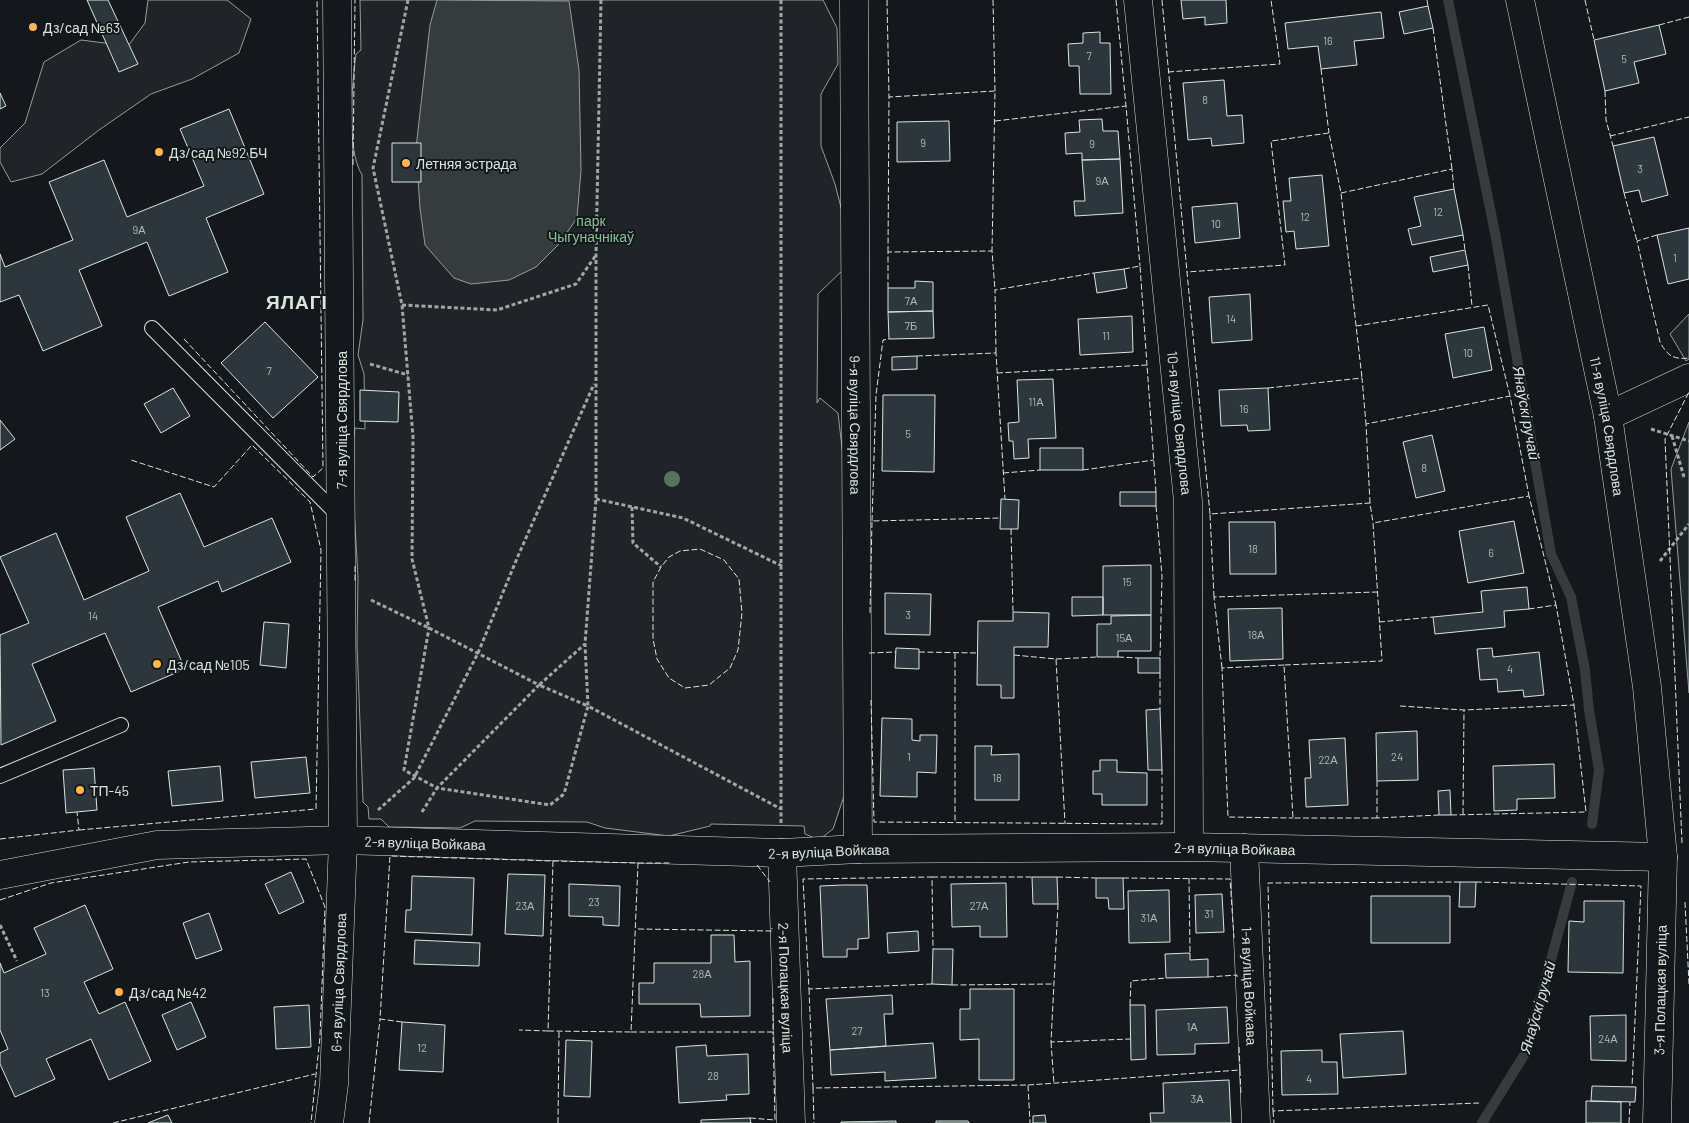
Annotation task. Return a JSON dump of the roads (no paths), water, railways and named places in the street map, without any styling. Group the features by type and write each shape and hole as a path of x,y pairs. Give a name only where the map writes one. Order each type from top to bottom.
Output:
{"street":[{"name":"7-я вуліца Свярдлова","path":"337,0 343,840"},
{"name":"9-я вуліца Свярдлова","path":"854,0 858,849"},
{"name":"10-я вуліца Свярдлова","path":"1138,0 1188,501 1189,846"},
{"name":"11-я вуліца Свярдлова","path":"1520,0 1608,416 1647,688 1663,857"},
{"path":"1608,416 1689,378"},
{"name":"2-я вуліца Войкава","path":"0,875 157,845 343,840 782,853 858,849 1189,846 1663,857"},
{"name":"6-я вуліца Свярдлова","path":"330,1123 334,1084 343,840"},
{"name":"1-я вуліца Войкава","path":"1244,848 1256,1123"},
{"name":"2-я Полацкая вуліца","path":"782,853 791,1123"},
{"name":"3-я Полацкая вуліца","path":"1657,1123 1663,857"}],"lane":[{"path":"152,328 342,518"},
{"path":"0,776 120,725"}],"waterway":[{"name":"Янаўскі ручай","path":"1448,0 1496,238 1551,554 1571,597 1585,670 1589,710 1599,770 1592,824"},
{"name":"Янаўскі ручай","path":"1482,1123 1526,1052 1572,882"}],"place":[{"name":"Дз/сад №63","path":"33,27"},
{"name":"Дз/сад №92 БЧ","path":"159,152"},
{"name":"Летняя эстрада","path":"406,163"},
{"name":"Дз/сад №105","path":"157,664"},
{"name":"ТП-45","path":"80,790"},
{"name":"Дз/сад №42","path":"119,992"}],"district":[{"name":"ЯЛАГІ","path":"297,301"}],"park label":[{"name":"парк Чыгуначнікаў","path":"591,228"}]}
